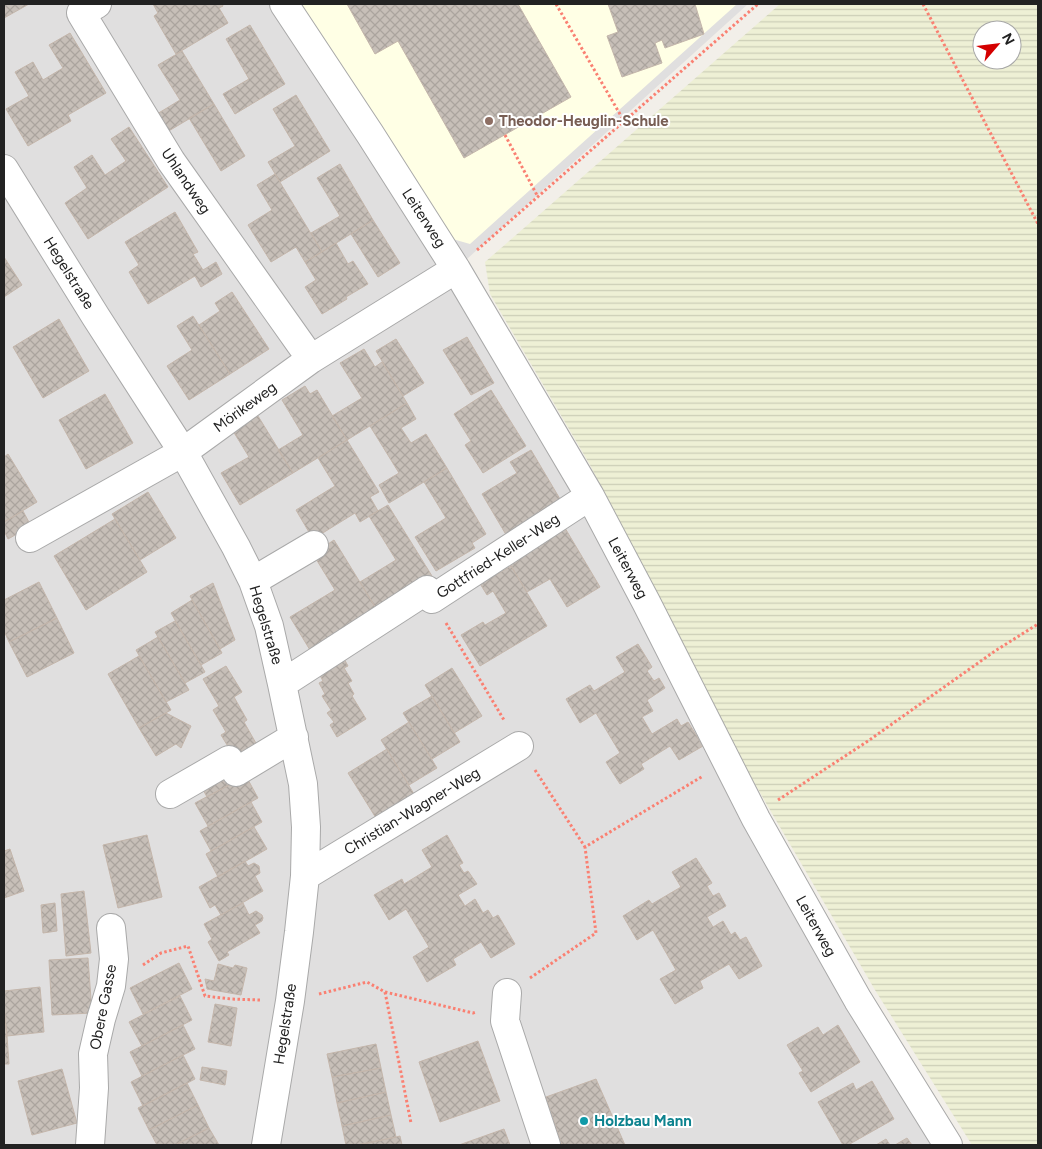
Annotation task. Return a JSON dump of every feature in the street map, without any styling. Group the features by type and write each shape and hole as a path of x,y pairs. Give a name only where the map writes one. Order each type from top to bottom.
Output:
{"street":[{"name":"Uhlandweg","path":"97,4 81,13 87,23 171,161 311,359"},
{"name":"Leiterweg","path":"284,4 456,268 590,496 756,819 858,1000 948,1145"},
{"name":"Hegelstraße","path":"4,169 183,452 253,581 269,626 303,784 306,827 305,876 299,932 290,1001 266,1145"},
{"name":"Mörikeweg","path":"30,538 183,452 311,359 456,268"},
{"name":"Gottfried-Keller-Weg","path":"282,684 427,590 432,599 590,496"},
{"path":"253,581 314,545"},
{"path":"170,794 229,760 236,772 294,737"},
{"name":"Christian-Wagner-Weg","path":"305,876 520,746"},
{"name":"Obere Gasse","path":"90,1145 94,1088 93,1054 111,986 114,959 111,928"},
{"path":"507,993 505,1021 546,1145"}],"path":[{"path":"556,4 624,121"},
{"path":"456,268 758,4"},
{"path":"923,4 1038,224"},
{"path":"505,135 538,197"},
{"path":"756,819 780,799 868,741 995,650 1038,624"},
{"path":"140,967 161,954 188,946 205,996 290,1001 367,982 385,992 473,1013 507,993 596,934 585,848 727,762"},
{"path":"385,992 410,1123"}],"shaded area":[{"path":"4,4 748,4 456,269 957,1145 4,1145"},
{"name":"Theodor-Heuglin-Schule","path":"292,4 737,4 470,244 449,238"},
{"path":"780,4 1038,4 1038,1145 972,1145 875,990 752,779 590,465 490,294 485,262"}],"building":[{"path":"4,4 29,4 4,18"},
{"path":"153,4 222,4 223,6 219,8 228,23 176,54 154,16 158,13"},
{"path":"347,4 518,4 571,97 464,158 398,41 375,54"},
{"path":"608,4 695,4 704,34 665,48 662,40 655,43 662,63 622,77 607,36 618,32"},
{"path":"250,25 285,84 235,114 223,94 249,79 226,39"},
{"path":"70,33 106,93 68,115 71,121 28,146 6,109 29,96 15,72 33,62 43,80 63,68 49,45"},
{"path":"182,51 214,104 167,132 157,114 180,100 158,65"},
{"path":"296,95 330,151 280,182 268,162 295,146 273,109"},
{"path":"214,104 245,156 221,171 189,118"},
{"path":"129,127 168,187 88,239 65,203 87,188 74,167 92,155 105,175 126,161 111,139"},
{"path":"340,164 373,220 322,252 311,233 340,216 317,178"},
{"path":"275,174 322,252 305,262 296,247 271,262 248,225 272,210 257,185"},
{"path":"175,212 198,252 193,254 203,270 216,262 222,274 201,287 195,276 148,304 129,272 139,265 125,242"},
{"path":"373,220 400,263 378,277 351,234"},
{"path":"336,243 348,264 353,261 368,284 322,314 305,287 316,280 305,262"},
{"path":"4,257 22,285 4,297"},
{"path":"232,292 269,349 230,374 199,325 220,311 215,303"},
{"path":"193,316 230,374 189,400 167,366 192,350 177,326"},
{"path":"59,319 89,371 43,398 13,347"},
{"path":"467,337 494,383 471,395 443,350"},
{"path":"396,339 424,383 403,396 376,351"},
{"path":"364,349 375,367 382,362 407,403 347,440 332,416 362,398 340,363"},
{"path":"305,386 310,394 317,390 347,440 293,473 278,450 303,435 282,400"},
{"path":"491,390 526,446 483,473 465,445 471,441 454,414"},
{"path":"105,394 133,443 86,469 59,420"},
{"path":"407,403 416,419 401,428 411,443 426,434 447,468 389,503 379,485 399,473 370,426"},
{"path":"258,416 293,473 240,505 221,473 249,457 233,431"},
{"path":"347,440 379,492 370,497 378,511 360,522 355,513 313,539 296,510 335,486 318,458"},
{"path":"531,450 560,499 538,512 542,517 508,538 482,494 517,473 510,462"},
{"path":"8,454 37,502 4,522 4,457"},
{"path":"447,468 486,534 472,543 475,548 436,571 415,537 446,518 424,482"},
{"path":"148,492 176,538 140,560 112,514"},
{"path":"388,505 432,576 377,610 360,582 396,560 369,516"},
{"path":"23,511 31,526 8,539 4,531 4,522"},
{"path":"115,519 147,572 86,610 54,556"},
{"path":"565,528 600,587 567,607 550,579 527,592 508,561"},
{"path":"334,540 377,610 310,650 290,617 335,590 313,554"},
{"path":"511,566 547,626 480,666 461,635 483,622 485,625 506,613 493,591 487,595 479,582"},
{"path":"39,582 57,618 9,642 4,631 4,600"},
{"path":"213,583 235,640 220,649 190,596"},
{"path":"192,600 222,653 201,665 171,613"},
{"path":"57,618 74,653 27,677 9,642"},
{"path":"175,621 205,672 185,683 155,632"},
{"path":"158,637 189,690 166,702 136,650"},
{"path":"638,644 652,667 647,671 654,681 659,678 665,688 647,700 653,711 642,717 652,734 677,719 681,726 688,722 703,746 679,760 670,746 641,764 644,769 620,784 606,762 620,753 596,713 580,723 566,699 590,685 594,691 625,672 616,657"},
{"path":"342,655 348,666 344,668 352,681 348,683 354,694 352,696 366,719 337,737 330,725 334,722 327,713 331,710 322,696 325,694 319,683 323,681 317,670"},
{"path":"139,656 171,710 139,728 108,674"},
{"path":"226,666 242,692 234,697 247,720 244,722 257,745 235,758 221,735 226,732 213,710 219,706 203,679"},
{"path":"452,668 482,716 454,733 425,685"},
{"path":"432,696 460,742 432,759 403,713"},
{"path":"166,713 191,726 181,748 176,744 156,756 139,728"},
{"path":"409,722 437,768 409,785 381,740"},
{"path":"387,749 414,794 376,818 348,773"},
{"path":"224,771 231,784 207,797 200,784"},
{"path":"246,776 258,798 208,826 195,803"},
{"path":"251,802 262,822 211,851 200,831"},
{"path":"254,827 267,849 218,877 206,854"},
{"path":"147,835 162,897 118,908 103,845"},
{"path":"447,835 463,863 459,865 464,873 468,871 477,884 458,895 465,906 475,899 483,913 488,910 493,918 498,915 515,944 491,958 481,942 453,959 456,965 427,982 413,957 429,947 406,909 389,920 374,895 402,879 404,884 432,867 422,850"},
{"path":"10,849 24,891 4,898 4,851"},
{"path":"696,858 712,883 707,886 713,896 719,893 726,906 707,917 713,927 723,921 731,935 735,932 740,940 746,937 762,966 739,979 729,964 700,981 703,988 675,1004 660,979 676,970 653,930 637,940 623,916 649,900 652,904 681,887 672,872"},
{"path":"245,861 248,866 254,863 259,866 260,873 255,876 263,891 221,915 215,905 210,908 199,887"},
{"path":"84,891 91,953 66,956 61,894"},
{"path":"55,903 57,931 43,933 41,905"},
{"path":"243,903 249,915 256,911 262,915 262,921 255,925 260,933 227,952 229,955 219,961 208,942 212,939 204,924"},
{"path":"88,958 92,1013 52,1015 49,960"},
{"path":"179,963 192,989 143,1014 130,988"},
{"path":"218,964 233,968 235,965 247,968 241,995 207,989 205,979 214,981"},
{"path":"40,987 44,1032 7,1036 4,991"},
{"path":"180,996 192,1020 142,1046 129,1022"},
{"path":"215,1004 237,1008 231,1046 208,1042"},
{"path":"4,1010 7,1036 4,1036"},
{"path":"183,1025 195,1049 142,1076 130,1052"},
{"path":"838,1025 860,1062 811,1092 799,1073 803,1071 787,1045 818,1027 823,1035"},
{"path":"4,1036 7,1036 9,1064 4,1064"},
{"path":"478,1041 500,1101 440,1122 419,1062"},
{"path":"376,1044 381,1068 332,1077 327,1054"},
{"path":"183,1055 195,1079 143,1106 131,1082"},
{"path":"202,1067 227,1071 225,1085 200,1080"},
{"path":"381,1068 386,1092 337,1103 332,1077"},
{"path":"62,1069 77,1123 32,1135 18,1081"},
{"name":"Holzbau Mann","path":"596,1079 625,1145 562,1145 546,1097"},
{"path":"872,1081 894,1119 848,1145 843,1145 818,1102 853,1083 856,1090"},
{"path":"187,1083 198,1105 149,1130 138,1108"},
{"path":"386,1092 391,1115 342,1126 337,1103"},
{"path":"198,1105 209,1128 175,1145 157,1145 149,1130"},
{"path":"391,1115 396,1137 358,1145 346,1145 342,1126"},
{"path":"209,1128 219,1145 175,1145"},
{"path":"504,1129 510,1145 459,1145"},
{"path":"400,1136 402,1145 358,1145 396,1137"},
{"path":"907,1138 912,1145 895,1145"},
{"path":"886,1139 890,1145 876,1145"}],"place":[{"name":"Theodor-Heuglin-Schule","path":"489,121"},
{"name":"Holzbau Mann","path":"584,1121"}]}
